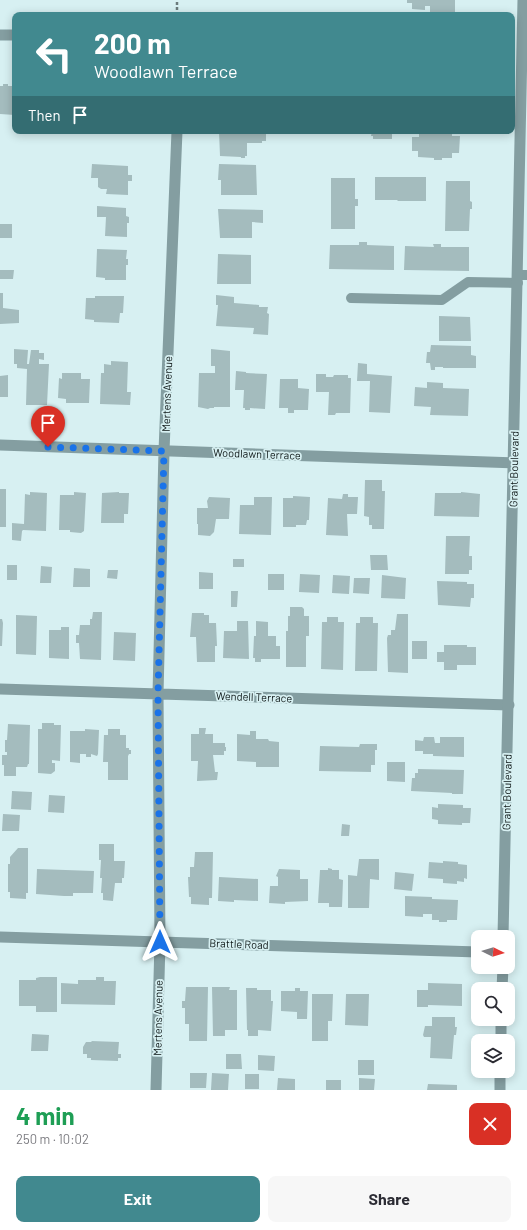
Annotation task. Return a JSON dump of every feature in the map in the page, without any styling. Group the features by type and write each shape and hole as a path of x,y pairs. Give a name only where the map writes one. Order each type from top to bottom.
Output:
{"street":[{"name":"Grant Boulevard","path":"503,930 514,463 521,278 523,0"},
{"path":"0,35 12,35"},
{"name":"Mertens Avenue","path":"156,1090 160,942 158,694 164,451 177,134"},
{"name":"Woodlawn Terrace","path":"0,445 514,463"},
{"name":"Wendell Terrace","path":"0,689 509,705"},
{"name":"Brattle Road","path":"0,937 471,952"},
{"path":"500,1078 500,1090"}],"lane":[{"path":"352,298 442,300 468,282 521,278"}],"path":[{"path":"176,12 177,0"}],"building":[{"path":"407,0 455,0 455,12 430,12 430,6 425,6 425,10 412,9 412,3 407,3"},
{"path":"3,84 8,84 8,86 12,86 12,115 0,114 0,86 3,86"},
{"path":"219,134 266,134 266,141 262,141 262,143 247,143 247,156 245,156 245,158 220,156"},
{"path":"371,134 392,134 392,139 373,139 373,136 371,136"},
{"path":"419,134 452,134 452,136 460,136 459,153 452,153 452,158 442,158 442,160 418,157 418,151 412,151 412,137 419,137"},
{"path":"92,164 128,166 128,175 132,175 132,181 128,181 128,195 106,194 107,189 101,189 98,187 98,178 91,178"},
{"path":"219,164 256,165 257,195 221,195 221,180 218,180"},
{"path":"375,177 426,177 426,201 375,200"},
{"path":"331,178 355,178 355,199 358,199 358,206 355,206 355,229 331,229"},
{"path":"446,181 470,181 470,201 472,202 472,209 470,209 469,231 445,231"},
{"path":"97,206 126,208 126,216 129,217 129,223 127,223 127,237 105,236 106,217 97,217"},
{"path":"218,209 263,210 263,223 252,222 252,238 220,238"},
{"path":"0,224 12,224 12,238 0,238"},
{"path":"359,242 367,242 367,245 394,246 394,270 329,269 330,245 359,245"},
{"path":"433,244 441,244 441,247 469,247 469,271 404,270 405,246 434,247"},
{"path":"97,249 127,250 126,259 128,259 128,265 126,265 126,280 105,280 105,278 96,277"},
{"path":"218,254 251,255 251,284 217,284"},
{"path":"0,270 14,270 13,279 0,279"},
{"path":"0,293 3,293 3,308 19,310 19,323 0,324"},
{"path":"216,295 234,297 234,303 268,307 268,335 253,334 254,328 216,326 218,305 216,305"},
{"path":"95,296 124,296 123,313 120,313 119,323 94,322 94,320 85,319 86,298 95,298"},
{"path":"439,316 470,317 471,341 439,341"},
{"path":"431,345 471,346 471,355 476,356 476,368 435,367 435,370 431,370 430,363 426,363 427,352 430,352"},
{"path":"14,349 28,350 27,364 29,364 31,350 39,350 39,353 44,353 44,360 39,359 39,364 49,364 47,405 26,405 27,369 17,368 17,364 14,364"},
{"path":"211,349 230,351 230,407 214,407 208,409 198,407 199,373 215,373 215,366 211,366"},
{"path":"111,361 128,362 127,392 131,392 130,405 100,404 101,373 104,373 104,364 111,365"},
{"path":"358,363 367,364 367,374 392,376 390,413 369,412 370,381 357,381"},
{"path":"236,371 267,374 265,409 250,408 250,410 245,410 245,408 243,408 244,390 235,390"},
{"path":"62,373 81,373 81,379 90,379 89,403 66,403 66,399 58,398 59,378 62,379"},
{"path":"316,374 326,374 326,377 333,377 334,375 348,375 348,378 351,378 350,413 336,413 335,415 328,415 329,392 316,392"},
{"path":"8,375 8,397 0,397 0,376"},
{"path":"280,379 298,379 298,388 309,389 308,410 294,410 294,413 288,413 288,408 279,408"},
{"path":"427,382 443,383 443,388 469,389 468,416 430,415 431,407 414,406 415,387 427,388"},
{"path":"365,480 382,480 382,491 385,491 384,529 372,529 372,525 369,525 369,517 364,516"},
{"path":"0,489 6,489 6,527 0,527"},
{"path":"30,492 47,493 46,531 23,530 21,541 12,540 12,523 24,524 25,494 30,495"},
{"path":"74,492 86,493 84,531 81,533 70,532 70,530 59,530 60,495 74,495"},
{"path":"461,492 480,494 479,517 434,516 435,493"},
{"path":"102,493 129,493 128,514 124,514 124,523 101,523"},
{"path":"343,494 348,494 348,497 358,497 357,514 347,514 348,536 326,535 328,498 342,499"},
{"path":"293,496 310,497 309,520 307,520 306,525 283,527 283,498 293,498"},
{"path":"209,497 230,498 229,519 216,519 214,532 210,536 198,535 197,508 208,508 207,501"},
{"path":"254,497 272,497 271,535 239,534 240,505 254,505"},
{"path":"446,536 470,536 469,556 472,556 472,570 469,570 469,574 445,574"},
{"path":"370,555 387,555 388,570 371,570"},
{"path":"233,559 244,559 244,567 233,567"},
{"path":"7,565 17,565 17,580 7,580"},
{"path":"41,566 52,567 51,583 40,583"},
{"path":"74,568 90,569 90,587 73,587"},
{"path":"108,570 118,570 117,579 107,578"},
{"path":"199,572 213,573 213,589 199,589"},
{"path":"268,574 284,574 284,590 268,590"},
{"path":"300,574 320,575 319,593 299,592"},
{"path":"333,575 350,576 349,594 332,593"},
{"path":"382,575 406,578 405,599 381,598"},
{"path":"354,578 370,578 369,594 353,593"},
{"path":"437,581 467,582 467,584 474,584 474,598 471,598 470,607 438,605"},
{"path":"231,591 238,591 237,607 231,607"},
{"path":"290,607 302,607 304,609 304,616 309,616 309,636 306,636 306,667 286,667 286,631 288,631 288,616 290,616"},
{"path":"93,612 102,612 101,660 80,659 79,643 76,643 76,635 79,635 80,625 90,625 90,619 92,619"},
{"path":"192,613 204,613 204,615 209,615 209,623 216,623 217,646 215,646 215,662 197,662 196,637 190,637"},
{"path":"397,614 408,614 408,673 388,672 387,638 388,635 391,635 391,630 395,630"},
{"path":"16,615 37,616 36,655 16,654"},
{"path":"327,617 338,617 338,622 344,622 343,670 321,669 322,622 327,622"},
{"path":"360,617 373,617 373,623 378,623 377,671 355,671 356,623 360,623"},
{"path":"0,619 2,619 3,623 2,646 0,646"},
{"path":"237,621 248,621 249,659 223,658 224,631 237,631"},
{"path":"256,621 268,622 268,636 276,636 276,646 280,646 280,659 261,659 261,662 255,662 255,658 253,658 254,636 256,636"},
{"path":"61,627 69,627 69,659 49,658 49,630 61,630"},
{"path":"114,632 136,633 135,661 113,660"},
{"path":"412,641 427,641 427,659 412,659"},
{"path":"444,645 467,645 467,647 476,647 476,665 457,665 457,670 444,670 444,662 437,662 437,652 444,652"},
{"path":"42,723 54,723 54,725 61,725 60,761 52,760 52,763 55,763 55,771 51,774 38,773 38,729 42,729"},
{"path":"8,724 30,725 29,764 27,767 16,767 16,776 4,776 4,765 2,765 2,755 7,755 7,752 5,752 5,740 7,740"},
{"path":"199,728 206,728 205,734 213,734 213,743 225,743 226,751 224,751 224,755 213,755 215,772 218,772 217,780 197,781 198,761 191,761 191,734 199,734"},
{"path":"85,729 99,730 98,754 97,756 91,754 91,757 86,757 86,754 80,754 80,763 70,762 70,731 85,731"},
{"path":"108,729 120,729 120,735 126,735 126,748 131,750 131,754 128,756 128,780 108,780 108,762 103,762 104,735 108,735"},
{"path":"250,731 256,731 256,739 268,739 269,741 279,742 279,767 256,767 256,762 237,761 237,734 250,735"},
{"path":"424,737 434,737 435,743 440,743 440,737 464,737 464,757 433,756 433,754 423,754 423,751 415,751 415,740 423,741"},
{"path":"360,744 377,744 377,750 375,750 375,765 371,765 371,772 319,771 320,746 359,747"},
{"path":"387,762 405,762 405,782 387,781"},
{"path":"418,769 464,770 463,794 411,791 412,778 415,778 415,773 418,773"},
{"path":"12,791 32,792 31,810 11,809"},
{"path":"49,795 65,796 64,813 48,812"},
{"path":"438,804 463,805 463,808 471,808 470,823 462,823 462,825 438,824 438,820 432,819 432,807 438,808"},
{"path":"3,814 20,815 19,831 2,831"},
{"path":"342,824 350,825 349,836 341,836"},
{"path":"99,844 114,844 114,861 125,861 124,878 122,878 122,883 115,883 113,901 103,900 103,893 101,893 102,878 100,878 101,860 99,860"},
{"path":"18,848 28,848 28,893 26,893 26,899 10,898 10,892 8,892 8,864 10,864 10,857"},
{"path":"195,852 213,852 212,898 209,898 209,905 191,904 191,897 189,897 188,877 190,877 190,867 194,867"},
{"path":"359,859 379,859 379,880 370,879 369,908 348,908 348,875 357,876"},
{"path":"443,861 458,862 458,864 467,865 467,879 464,878 464,882 457,881 457,884 443,883 443,879 428,878 429,862 443,863"},
{"path":"328,868 332,870 339,870 339,879 343,880 342,907 329,907 329,903 318,903 320,870 328,870"},
{"path":"37,869 94,871 93,893 73,893 73,896 36,894"},
{"path":"279,869 300,870 300,879 308,879 308,901 285,902 285,904 269,903 270,886 278,886 278,877 276,876"},
{"path":"395,872 414,874 412,891 394,889"},
{"path":"219,877 258,879 258,901 218,901"},
{"path":"405,896 458,900 457,920 439,922 439,920 432,920 432,914 423,914 423,917 405,916"},
{"path":"57,977 57,1012 36,1012 36,1006 19,1006 19,980 36,980 36,978"},
{"path":"96,977 104,977 104,981 116,981 115,1005 61,1004 61,983 78,984 78,980 96,980"},
{"path":"428,983 462,984 462,1006 428,1005 428,1007 417,1007 417,990 428,990"},
{"path":"186,987 208,987 207,1041 189,1041 189,1024 185,1024 185,1008 182,1008 182,1001 185,1001"},
{"path":"212,987 230,987 229,990 237,990 237,1030 225,1030 225,1036 213,1036"},
{"path":"246,988 271,990 271,1001 273,1001 271,1031 258,1030 258,1036 248,1036"},
{"path":"295,988 300,988 300,991 308,991 307,1019 297,1019 297,1012 281,1011 281,991 295,991"},
{"path":"312,994 333,994 332,1021 328,1021 328,1041 312,1041"},
{"path":"346,994 369,994 368,1026 345,1025"},
{"path":"432,1017 455,1017 455,1027 457,1027 456,1035 454,1035 452,1059 430,1058 431,1037 424,1037 423,1035 425,1026 432,1026"},
{"path":"32,1034 49,1035 48,1051 31,1051"},
{"path":"91,1041 119,1042 118,1054 121,1054 121,1058 118,1058 118,1061 91,1060 91,1058 87,1058 87,1054 83,1054 83,1047 86,1042 92,1042"},
{"path":"226,1054 241,1054 242,1069 226,1069"},
{"path":"258,1055 275,1056 274,1071 258,1070"},
{"path":"358,1060 374,1060 374,1075 358,1075"},
{"path":"190,1073 207,1073 206,1088 190,1088"},
{"path":"212,1073 229,1074 228,1090 211,1090"},
{"path":"245,1074 259,1074 259,1089 245,1089"},
{"path":"278,1078 295,1079 295,1090 277,1090"},
{"path":"359,1078 375,1079 374,1090 359,1090"},
{"path":"326,1080 341,1080 341,1090 326,1090"},
{"path":"428,1084 457,1085 457,1090 427,1090"}],"route":[{"path":"48,447 164,451 158,694 160,942"}]}
